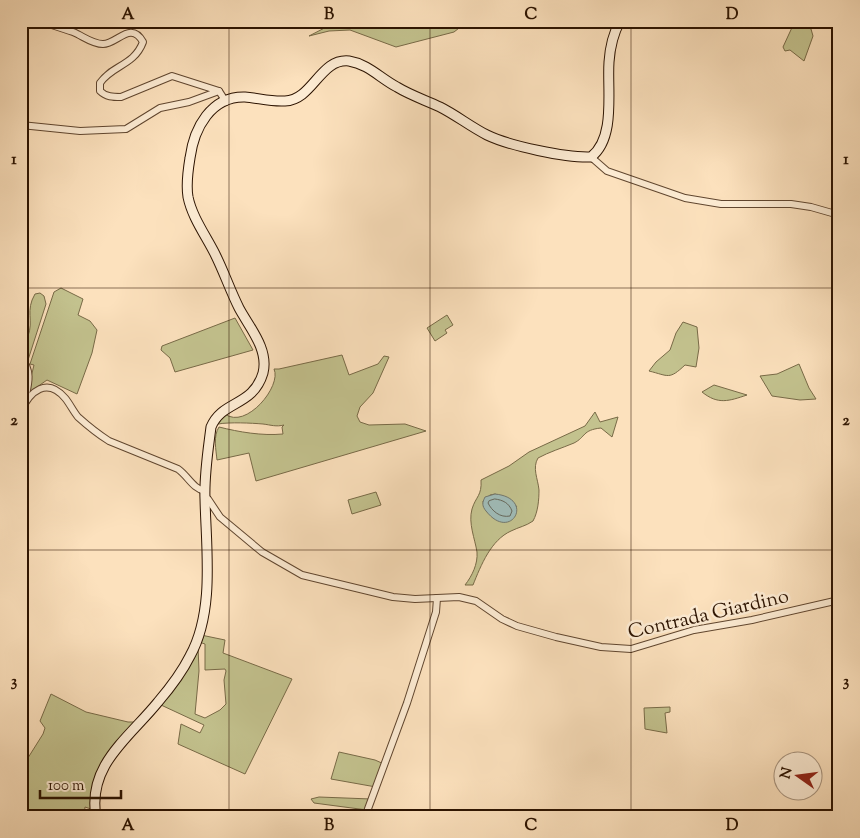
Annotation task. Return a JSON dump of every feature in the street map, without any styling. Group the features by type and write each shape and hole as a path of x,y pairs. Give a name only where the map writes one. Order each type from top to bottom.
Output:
{"main road":[{"path":"96,817 94,804 95,790 104,768 116,748 164,694 190,656 201,629 204,614 207,550 205,494 210,427 220,413 254,392 263,372 264,355 190,206 188,168 197,130 213,108 233,98 294,100 306,92 327,69 341,61 350,61 360,64 396,87 441,108 502,141 560,155 591,157 600,148 606,130 611,44 620,21"},
{"path":"827,21 839,26"}],"street":[{"path":"39,21 74,32 95,43 104,44 125,34 134,33 140,36 143,42 140,52 132,60 109,74 100,83 100,91 104,95 121,97 172,76 219,92 226,102"},
{"path":"21,125 80,131 126,129 160,108 189,102 219,92"},
{"path":"591,157 607,171 686,198 721,204 791,204 811,207 839,215"},
{"path":"21,358 27,365 28,380 22,409"},
{"name":"Contrada Giardino","path":"22,409 36,390 40,388 51,388 58,392 77,416 109,442 178,469 186,475 194,487 205,494 220,516 262,552 302,575 393,597 415,599 459,597 476,601 502,619 517,626 556,637 601,647 631,648 694,630 752,620 839,600"},
{"path":"365,817 410,694 436,612 437,598"}],"shaded area":[{"path":"338,21 392,21 410,27 433,21 468,21 454,32 396,47 350,30 329,31 309,36"},
{"path":"795,21 799,21 811,29 813,36 804,61 790,50 785,51 783,47"},
{"path":"61,288 83,299 78,315 90,321 97,330 92,353 77,394 47,380 27,394 34,365 30,364 54,292"},
{"path":"40,293 44,296 46,304 26,362 21,357 22,338 28,336 30,330 32,300 35,294"},
{"path":"447,315 453,325 445,330 447,333 435,341 427,328"},
{"path":"235,318 253,350 175,372 170,358 161,350 162,346"},
{"path":"683,322 697,327 699,348 696,367 685,365 669,376 649,371 670,350 676,333"},
{"path":"342,355 349,375 378,364 384,356 389,357 373,393 360,407 357,416 360,422 369,425 405,424 426,431 256,481 249,453 217,460 215,439 219,427 251,433 283,434 282,427 284,425 218,424 225,414 233,417 243,416 260,404 268,395 273,385 274,369"},
{"path":"799,364 816,399 800,400 772,396 760,376 777,374"},
{"path":"714,385 747,395 724,401 713,399 702,392"},
{"path":"595,412 600,422 618,417 612,437 601,428 590,430 578,441 538,458 535,470 539,498 533,521 511,531 498,540 483,561 473,585 465,585 477,561 471,514 480,493 481,480 509,466 529,452 585,426","holes":["495,494 510,499 517,507 498,520 488,512 483,504 483,501 490,495"]},
{"path":"376,492 381,505 352,514 348,500"},
{"path":"201,635 225,640 223,653 292,679 245,774 178,744 181,724 200,733 204,725 161,705 150,719 144,723 198,646 199,671 195,714 205,718 220,710 226,704 224,680 226,671 225,669 205,670 205,644 199,642"},
{"path":"51,694 86,712 135,722 112,750 91,809 85,807 84,817 21,817 21,769 43,734 45,728 40,721"},
{"path":"670,707 670,712 665,713 667,733 645,729 644,708"},
{"path":"339,752 375,760 384,764 376,787 331,779"},
{"path":"319,797 371,799 367,810 314,803 311,799"}],"water":[{"path":"495,494 507,497 514,503 517,510 511,521 495,520 485,509 483,501 485,497"}]}
